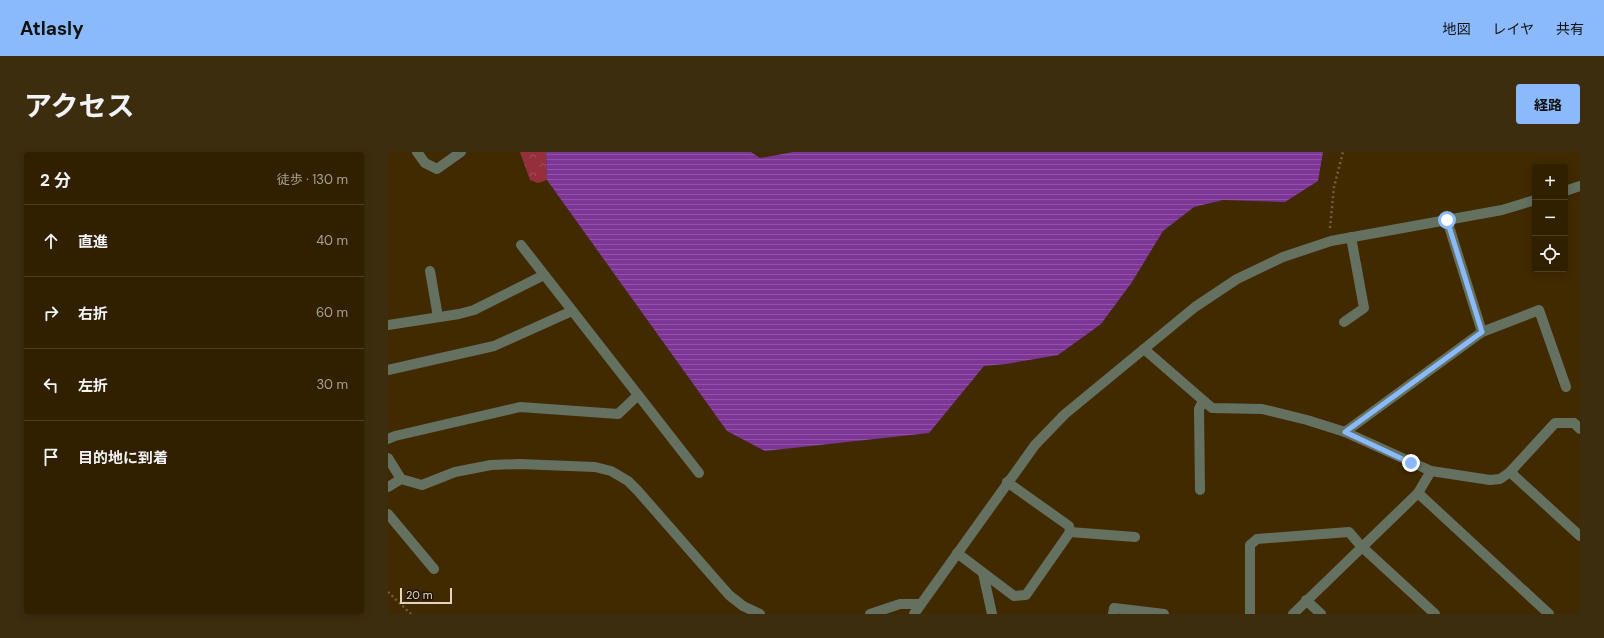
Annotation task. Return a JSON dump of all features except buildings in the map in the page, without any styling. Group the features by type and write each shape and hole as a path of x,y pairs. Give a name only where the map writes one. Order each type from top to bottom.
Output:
{"street":[{"path":"417,152 425,163 437,169 461,152"},
{"path":"1568,190 1580,186"},
{"path":"914,614 1007,482 1035,445 1065,414 1195,307 1237,279 1283,257 1331,242 1502,210 1532,201"},
{"path":"1447,220 1482,332"},
{"path":"1344,322 1364,308 1351,238"},
{"path":"521,245 699,473"},
{"path":"430,271 438,317"},
{"path":"388,325 459,314 474,310 544,275"},
{"path":"1345,432 1482,332 1539,310 1566,387"},
{"path":"388,370 494,346 572,311"},
{"path":"1144,350 1212,408 1262,409 1307,420 1345,432 1431,471 1490,480 1500,479 1510,472 1555,423 1574,423 1580,429"},
{"path":"388,439 395,436 520,407 618,414 638,395"},
{"path":"1200,490 1199,409 1203,401"},
{"path":"388,458 401,479 422,485 455,472 491,465 519,464 595,467 611,471 628,481 638,491 729,595 743,606 760,614"},
{"path":"1293,614 1361,546 1418,493 1431,471"},
{"path":"1510,472 1580,536"},
{"path":"388,487 401,479"},
{"path":"957,553 1014,596 1026,595 1070,532 1069,526 1007,482"},
{"path":"1418,493 1549,614"},
{"path":"388,514 434,570"},
{"path":"1070,532 1135,536"},
{"path":"1250,614 1250,545 1258,540 1349,532 1361,546 1435,614"},
{"path":"983,573 992,614"},
{"path":"1306,600 1321,614"},
{"path":"870,614 900,604 921,604"},
{"path":"1113,614 1114,608 1164,614"}],"path":[{"path":"1331,242 1330,225 1334,187 1343,152"},
{"path":"388,592 411,614"}],"green space":[{"path":"520,152 546,152 547,180 538,183 530,180"}],"shaded area":[{"path":"546,152 751,152 760,158 793,152 1323,152 1318,181 1285,202 1223,200 1194,207 1163,231 1132,282 1101,324 1058,355 1006,364 984,366 929,433 765,451 727,431 547,180"}],"route":[{"path":"1411,463 1345,432 1482,332 1447,220"}]}
